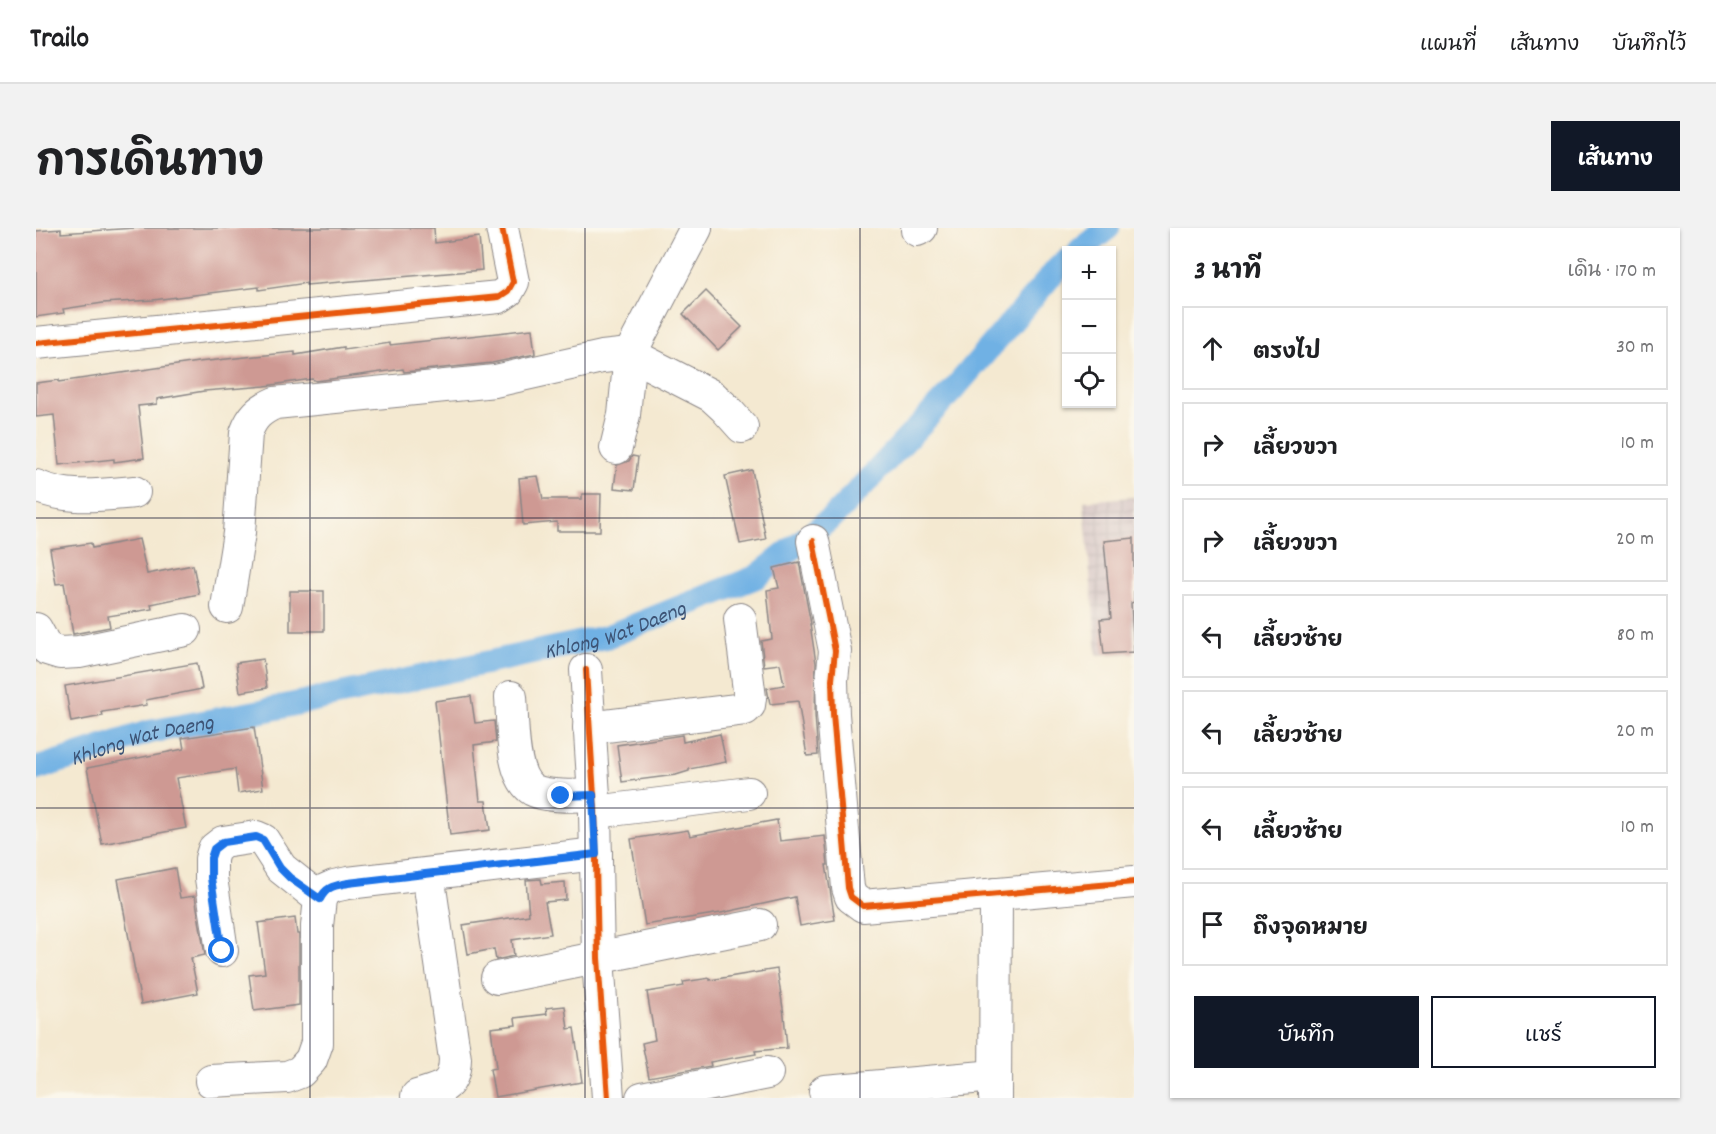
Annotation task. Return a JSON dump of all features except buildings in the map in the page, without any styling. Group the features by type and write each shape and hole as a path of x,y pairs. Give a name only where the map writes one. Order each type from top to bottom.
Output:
{"street":[{"path":"36,342 499,297 508,291 513,282 501,228"},
{"path":"616,448 624,415 630,354 696,228"},
{"path":"227,607 239,533 246,433 251,419 262,409 275,403 495,381 602,357 630,354 712,396 742,427"},
{"path":"36,486 64,495 86,496 134,492"},
{"path":"813,541 835,651 832,680 833,714 848,888 851,897 863,906 1134,882"},
{"path":"589,728 745,709 749,705 750,698 741,619"},
{"path":"36,629 47,649 60,653 79,652 185,630"},
{"path":"586,670 594,804 598,958 608,1098"},
{"path":"511,697 516,758 522,777 533,790 594,804 749,793"},
{"path":"222,951 211,878 211,858 214,849 223,842 256,837 263,840 280,868 320,899"},
{"path":"211,1081 287,1077 300,1072 311,1060 317,1043 317,926 320,899 325,890 334,886 596,854"},
{"path":"417,1096 443,1088 451,1081 455,1072 428,874"},
{"path":"825,1091 995,1087 996,894"},
{"path":"497,978 760,925"},
{"path":"642,1098 767,1073"}],"shaded area":[{"path":"1134,497 1134,653 1097,655 1084,501"}],"waterway":[{"name":"Khlong Wat Daeng","path":"1085,246 1108,228"},
{"name":"Khlong Wat Daeng","path":"36,769 149,732 262,711 606,637 756,577 834,516 954,389 1062,264"}],"cycle path":[{"path":"36,343 499,297 508,291 513,282 502,228"},
{"path":"813,541 835,651 832,680 833,714 848,888 851,897 863,906 1134,882"},
{"path":"586,670 595,812 598,958 608,1098"}],"route":[{"path":"222,951 211,878 211,858 214,849 223,842 256,837 263,840 280,868 320,899 325,890 348,883 596,854 593,795 561,796"}]}
